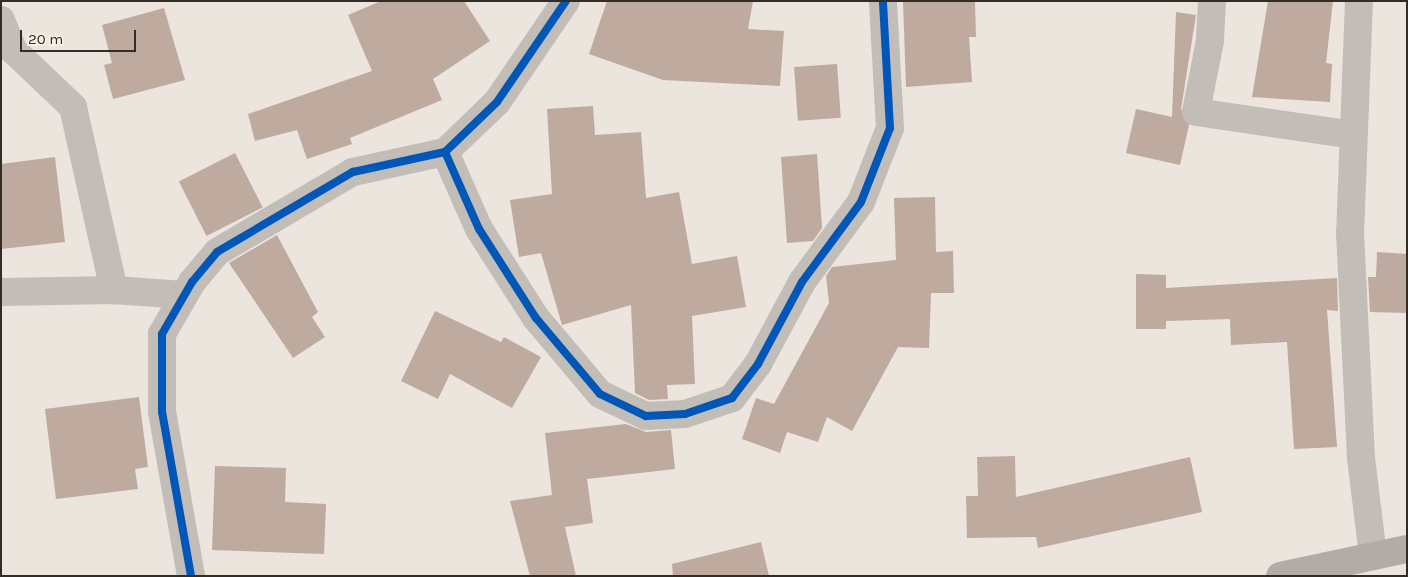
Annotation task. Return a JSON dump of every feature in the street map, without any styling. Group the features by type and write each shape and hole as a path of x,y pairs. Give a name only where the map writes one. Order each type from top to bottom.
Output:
{"main road":[{"path":"1280,576 1407,549"}],"street":[{"path":"191,576 162,412 162,334 184,296 216,252 353,172 445,152 497,102 566,1"},
{"path":"445,152 490,246 536,318 600,394 646,416 685,414 732,398 758,364 802,282 861,202 890,128 882,1"},
{"path":"1212,1 1210,40 1196,112 1352,136"},
{"path":"1360,1 1352,136 1350,233 1360,458 1373,556"},
{"path":"1,20 13,50 73,107 114,290"},
{"path":"1,292 114,290 184,296"}],"building":[{"path":"381,1 464,1 490,41 433,79 442,100 350,138 352,144 307,159 297,130 255,141 248,114 372,71 348,15"},
{"path":"607,1 753,1 748,29 784,31 780,86 663,80 589,54"},
{"path":"903,1 975,1 976,37 969,37 972,82 906,87"},
{"path":"1268,1 1333,1 1326,63 1332,64 1330,102 1252,97"},
{"path":"164,8 185,80 113,99 104,65 112,63 102,25"},
{"path":"1176,12 1196,15 1181,109 1189,125 1180,165 1126,153 1136,109 1172,117"},
{"path":"837,64 841,118 798,121 794,67"},
{"path":"593,106 595,135 641,132 646,198 679,192 692,264 737,256 746,307 692,316 695,384 667,385 668,399 649,400 635,393 631,305 562,325 541,253 519,257 510,200 552,194 547,109"},
{"path":"235,153 263,207 207,236 179,182"},
{"path":"817,154 822,228 813,241 787,243 781,157"},
{"path":"55,157 65,242 1,249 1,164"},
{"path":"935,197 936,252 953,251 954,293 931,293 929,348 898,347 852,431 827,417 818,442 787,432 780,453 742,439 756,398 774,404 829,303 826,276 832,267 896,260 894,198"},
{"path":"277,235 318,312 312,317 325,337 293,358 229,263"},
{"path":"1377,252 1407,254 1407,313 1370,312 1368,277 1376,277"},
{"path":"1136,274 1166,275 1166,288 1337,278 1338,311 1327,310 1337,447 1294,449 1287,342 1231,345 1230,319 1166,321 1166,329 1136,329"},
{"path":"435,311 501,342 504,337 541,357 512,408 450,374 438,399 401,381"},
{"path":"139,397 148,467 135,469 138,489 56,499 45,409"},
{"path":"626,424 646,432 671,430 675,469 587,479 593,523 565,527 576,576 530,576 510,501 552,495 545,433"},
{"path":"1015,456 1016,497 1190,457 1202,512 1038,548 1036,537 967,538 966,496 978,496 977,457"},
{"path":"215,466 286,468 285,502 326,504 324,554 212,550"},
{"path":"761,542 769,576 673,576 672,564"}],"cycle path":[{"path":"191,576 162,412 162,334 192,282 217,252 353,172 445,152 497,102 566,1"},
{"path":"445,152 479,229 536,318 600,394 646,416 685,414 732,398 758,364 802,282 861,202 890,128 883,1"}]}
